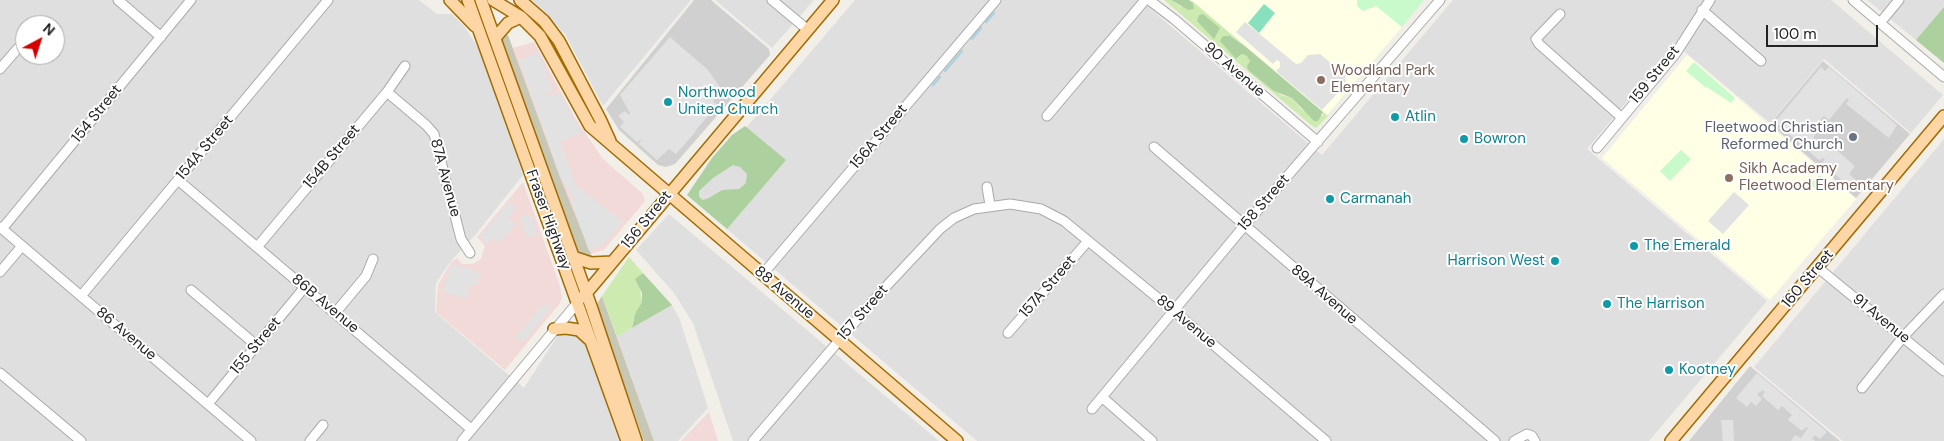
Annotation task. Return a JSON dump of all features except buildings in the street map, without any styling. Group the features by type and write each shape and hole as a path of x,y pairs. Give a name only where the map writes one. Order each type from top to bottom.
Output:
{"main road":[{"path":"450,0 478,29"},
{"name":"Fraser Highway","path":"468,0 627,441"},
{"name":"Fraser Highway","path":"481,0 586,293 636,441"},
{"name":"88 Avenue","path":"494,0 521,18 547,47 590,126 667,195 957,441"},
{"name":"88 Avenue","path":"520,0 544,21 559,41 612,145"},
{"name":"156 Street","path":"578,302 833,0"},
{"path":"495,38 508,23 521,18"},
{"name":"160 Street","path":"1672,441 1944,116"},
{"path":"573,257 591,263 612,262"},
{"path":"554,329 579,330 592,343"}],"street":[{"path":"118,0 161,37"},
{"name":"154 Street","path":"1,228 191,0"},
{"name":"154A Street","path":"81,296 328,0"},
{"path":"772,0 808,30"},
{"name":"156A Street","path":"762,274 996,0"},
{"path":"1047,116 1147,0"},
{"name":"90 Avenue","path":"1147,0 1174,19 1318,142"},
{"name":"158 Street","path":"1092,409 1245,225 1440,0"},
{"name":"159 Street","path":"1596,148 1676,52 1710,0"},
{"path":"1853,0 1944,77"},
{"path":"1880,23 1899,0"},
{"path":"1702,10 1761,61"},
{"path":"1560,14 1536,39 1539,44 1621,117"},
{"path":"0,69 15,51"},
{"name":"154B Street","path":"258,246 387,92 404,66"},
{"name":"87A Avenue","path":"387,92 432,132 461,239 470,253"},
{"name":"89A Avenue","path":"1154,147 1494,441"},
{"name":"86B Avenue","path":"178,180 472,429"},
{"path":"986,187 990,205"},
{"name":"157 Street","path":"753,441 879,294 940,229 959,216 990,205 1016,204 1041,209"},
{"name":"89 Avenue","path":"1041,209 1058,216 1174,311 1326,441"},
{"name":"86 Avenue","path":"1,228 251,441"},
{"name":"157A Street","path":"1008,334 1088,241"},
{"path":"0,272 22,246"},
{"path":"336,312 366,276 373,259"},
{"name":"91 Avenue","path":"1817,267 1944,371"},
{"name":"155 Street","path":"208,404 304,288"},
{"path":"191,290 256,345"},
{"path":"1862,388 1903,337 1944,294"},
{"name":"156 Street","path":"462,441 578,302"},
{"path":"0,373 81,441"},
{"path":"1102,398 1152,441"},
{"path":"310,441 323,425"},
{"path":"1514,441 1527,434 1532,436 1535,441"}],"shaded area":[{"path":"0,0 419,0 437,14 452,14 464,26 479,49 523,175 476,234 450,262 436,283 435,312 524,388 558,335 574,332 586,346 619,441 0,441"},
{"path":"532,0 691,0 603,106 565,34"},
{"path":"694,0 711,0 769,49 770,55 675,164 666,167 658,165 619,130 606,109"},
{"path":"715,0 814,0 772,48"},
{"path":"855,0 1140,0 1322,155 1453,0 1831,0 1943,95 1911,133 1824,59 1770,123 1673,42 1668,53 1587,149 1767,301 1649,441 977,441 688,196"},
{"name":"Woodland Park Elementary","path":"1191,0 1370,0 1402,27 1327,115"},
{"path":"1867,0 1944,0 1944,63 1916,40"},
{"path":"1245,22 1296,64 1301,63 1308,55 1320,54 1345,75 1346,84 1322,110 1276,71 1280,67 1280,62 1277,60 1273,64 1236,32"},
{"path":"508,35 560,177 593,259 582,255 575,248 500,41 503,36"},
{"path":"670,37 708,70 722,90 713,101 717,105 696,130 692,127 696,131 676,154 669,149 657,160 639,144 642,139 637,142 620,127 624,122 618,116 625,111 629,115 630,113 620,95"},
{"path":"534,42 575,118 603,159 643,194 645,201 604,250 590,254 584,249 513,48"},
{"path":"539,52 553,91 547,94 548,96 559,93 582,133 560,142 576,185 622,221 605,243 589,251 570,199 574,198 560,177 519,60"},
{"name":"Sikh Academy Fleetwood Elementary","path":"1687,55 1856,199 1770,300 1602,158"},
{"path":"1823,61 1910,134 1856,198 1770,124"},
{"path":"1821,67 1825,71 1829,67 1897,125 1889,138 1846,104 1849,100 1847,98 1829,120 1824,116 1819,121 1823,125 1813,138 1820,144 1824,139 1855,166 1849,174 1857,181 1851,188 1822,163 1825,159 1819,160 1775,122"},
{"path":"1944,139 1944,441 1843,441 1754,367"},
{"path":"523,182 560,286 562,298 560,303 505,370 436,312 438,285 451,262 457,258 462,264 473,264 481,259 485,246 477,237"},
{"path":"1734,192 1749,205 1723,234 1708,221"},
{"path":"509,202 516,208 509,218 516,224 500,242 494,237 488,244 480,237"},
{"path":"530,214 537,234 527,238 520,218"},
{"path":"669,214 939,441 733,441 693,323 674,293 636,250"},
{"path":"451,264 480,272 476,286 470,285 466,299 443,292"},
{"path":"602,296 654,441 644,441 596,305"},
{"path":"544,303 551,308 523,342 516,337"},
{"path":"672,305 680,320 708,408 678,441 654,441 617,337"},
{"path":"1750,366 1840,441 1689,441"},
{"path":"1757,373 1827,432 1820,439 1815,435 1812,438 1815,441 1791,441 1795,435 1801,438 1808,428 1806,427 1802,431 1788,420 1792,415 1782,406 1778,410 1762,396 1765,392 1763,390 1757,394 1762,399 1756,406 1751,402 1747,407 1736,398"},
{"path":"709,412 718,441 681,441"},
{"path":"1721,420 1733,420 1734,441 1723,441"}],"green space":[{"path":"1164,0 1171,0 1181,7 1193,3 1191,0 1246,47 1230,36 1237,59 1242,54 1247,55 1250,61 1249,64 1281,95 1292,98 1301,109 1310,115 1323,116 1323,112 1328,116 1316,128 1311,125"},
{"path":"1171,0 1189,0 1193,3 1194,9 1188,10"},
{"path":"1357,0 1424,0 1402,27 1376,6 1363,11 1357,6"},
{"path":"1264,4 1275,13 1259,33 1248,23"},
{"path":"1944,7 1944,63 1916,40"},
{"path":"1203,14 1220,28 1214,39 1197,21 1199,15"},
{"path":"1223,36 1230,36 1246,47 1323,112 1318,121 1314,121 1292,98 1274,91 1248,70 1247,66 1250,61 1247,56 1242,54 1236,59 1220,41"},
{"path":"1694,62 1735,98 1731,103 1706,88 1686,71"},
{"path":"745,126 786,160 727,229 687,195 712,158 732,135","holes":["733,165 740,167 747,174 746,183 739,189 722,190 703,200 699,197 699,191 713,178"]},
{"path":"1681,150 1691,159 1670,181 1660,171"},
{"path":"1820,175 1826,183 1817,191 1810,184"},
{"path":"629,257 643,273 641,274 640,289 642,302 633,320 632,328 617,337 602,296"},
{"path":"643,273 672,305 632,328 635,314 642,302 642,293 635,279"}],"waterway":[{"path":"986,22 994,13"},
{"path":"972,39 981,28"},
{"path":"945,71 962,51"},
{"path":"933,85 940,77"}],"place":[{"name":"Woodland Park Elementary","path":"1321,80"},
{"name":"Northwood United Church","path":"668,102"},
{"name":"Atlin","path":"1395,117"},
{"name":"Fleetwood Christian Reformed Church","path":"1853,137"},
{"name":"Bowron","path":"1464,139"},
{"name":"Sikh Academy Fleetwood Elementary","path":"1729,178"},
{"name":"Carmanah","path":"1330,199"},
{"name":"The Emerald","path":"1634,246"},
{"name":"Harrison West","path":"1555,261"},
{"name":"The Harrison","path":"1607,304"},
{"name":"Kootney","path":"1669,370"}]}
